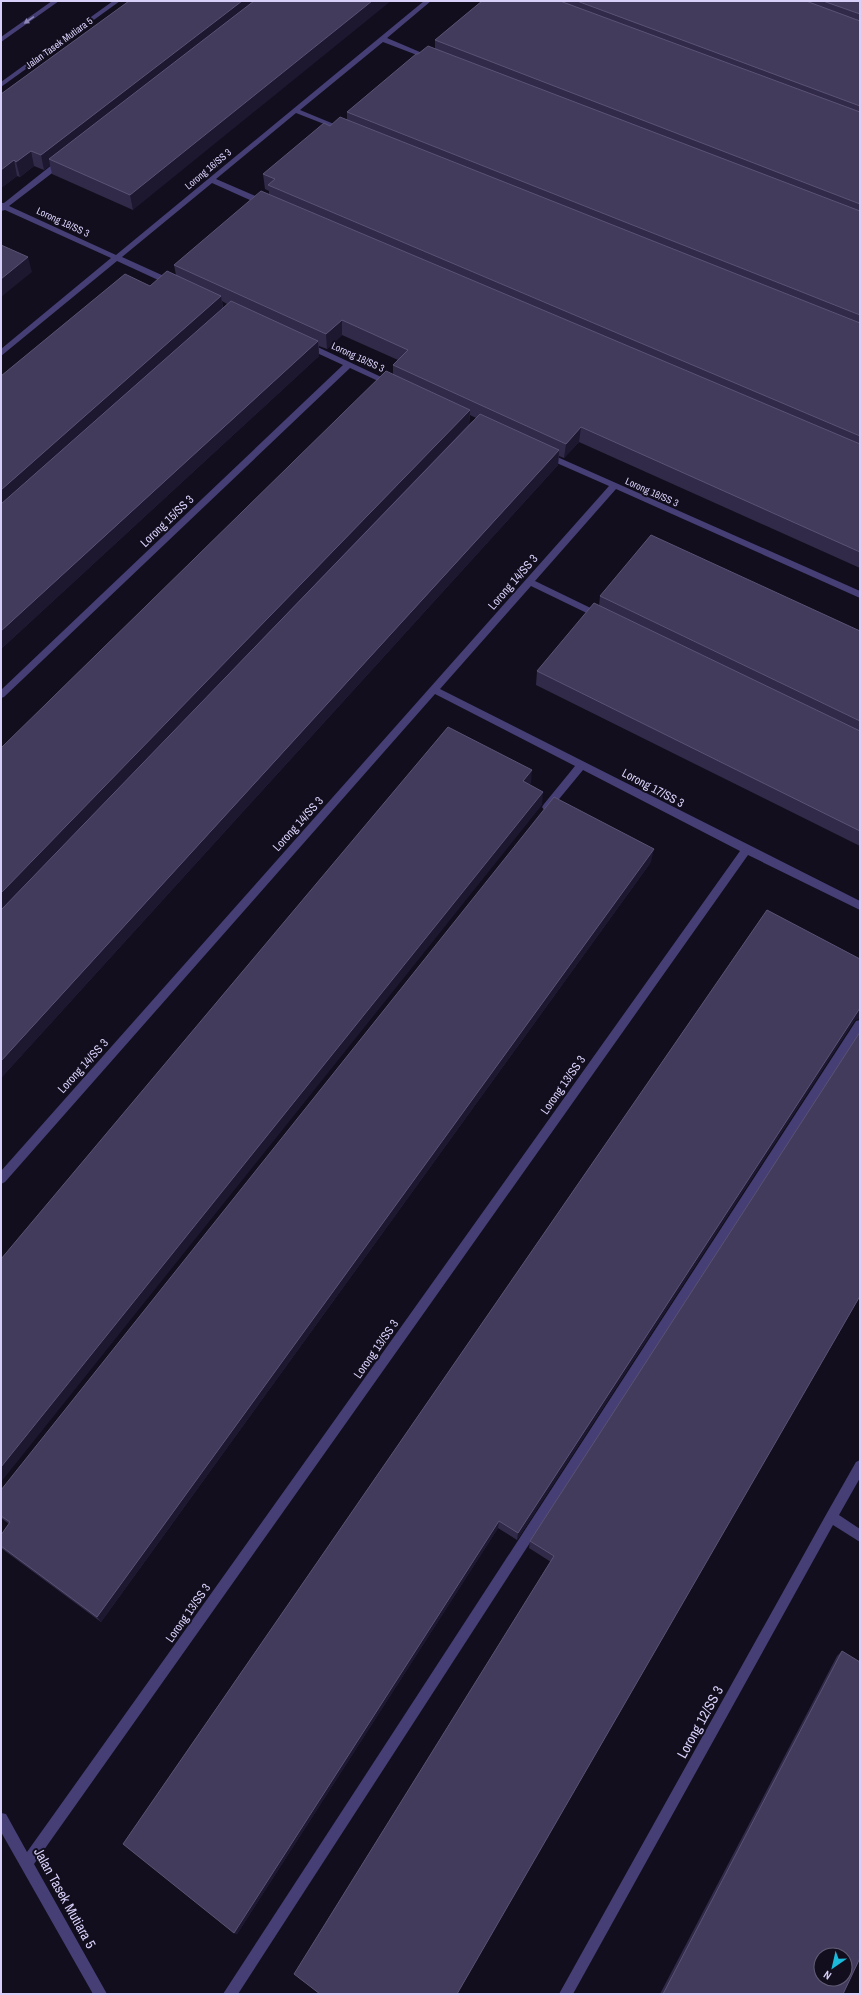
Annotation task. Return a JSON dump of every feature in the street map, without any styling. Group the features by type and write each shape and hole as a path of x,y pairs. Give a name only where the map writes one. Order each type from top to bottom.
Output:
{"street":[{"path":"1,40 56,1"},
{"name":"Jalan Tasek Mutiara 5","path":"1,85 117,1"},
{"name":"Lorong 16/SS 3","path":"1,353 428,1"},
{"path":"382,39 440,62"},
{"path":"295,110 354,134"},
{"path":"2,207 68,157"},
{"path":"211,180 269,205"},
{"name":"Lorong 18/SS 3","path":"2,207 182,287"},
{"name":"Lorong 18/SS 3","path":"301,342 399,387"},
{"name":"Lorong 15/SS 3","path":"1,695 349,364"},
{"name":"Lorong 18/SS 3","path":"535,450 860,595"},
{"name":"Lorong 14/SS 3","path":"1,1179 614,486"},
{"path":"530,582 609,620"},
{"name":"Lorong 17/SS 3","path":"435,690 582,764 746,850 860,906"},
{"path":"542,814 582,764"},
{"name":"Lorong 13/SS 3","path":"27,1863 746,850"},
{"path":"230,1994 860,1024"},
{"name":"Lorong 12/SS 3","path":"566,1994 860,1466"},
{"path":"831,1517 860,1536"},
{"name":"Jalan Tasek Mutiara 5","path":"1,1819 100,1994"}],"building":[{"path":"129,1 242,1 41,155 31,151 16,162 14,160 1,170 1,94"},
{"path":"254,1 372,1 130,195 49,159"},
{"path":"482,1 560,1 860,112 860,204 435,40"},
{"path":"577,1 806,1 860,21 860,106"},
{"path":"823,1 860,1 860,14"},
{"path":"428,46 860,211 860,315 347,112 416,54"},
{"path":"340,117 860,323 860,436 268,185 275,179 263,174 324,123 330,126"},
{"path":"261,191 860,444 860,552 581,427 566,444 393,365 408,350 342,320 326,334 174,265"},
{"path":"1,245 28,257 1,279"},
{"path":"167,271 221,296 1,490 1,376 125,274 150,286"},
{"path":"231,301 318,341 1,631 1,504"},
{"path":"386,371 470,410 1,893 1,748"},
{"path":"480,414 559,450 1,1061 1,910"},
{"path":"651,535 860,631 860,721 600,596"},
{"path":"594,603 860,731 860,831 537,671"},
{"path":"448,727 532,770 523,781 543,792 1,1467 1,1259"},
{"path":"554,797 654,849 97,1617 1,1546 1,1535 10,1522 1,1516 1,1490"},
{"path":"767,910 860,959 860,1008 518,1533 499,1521 234,1933 123,1844"},
{"path":"860,1032 860,1296 457,1994 320,1994 294,1974 554,1556 530,1541"},
{"path":"842,1651 860,1662 860,1958 853,1973 853,1947 813,1947 813,1987 846,1987 843,1994 663,1994"}]}
